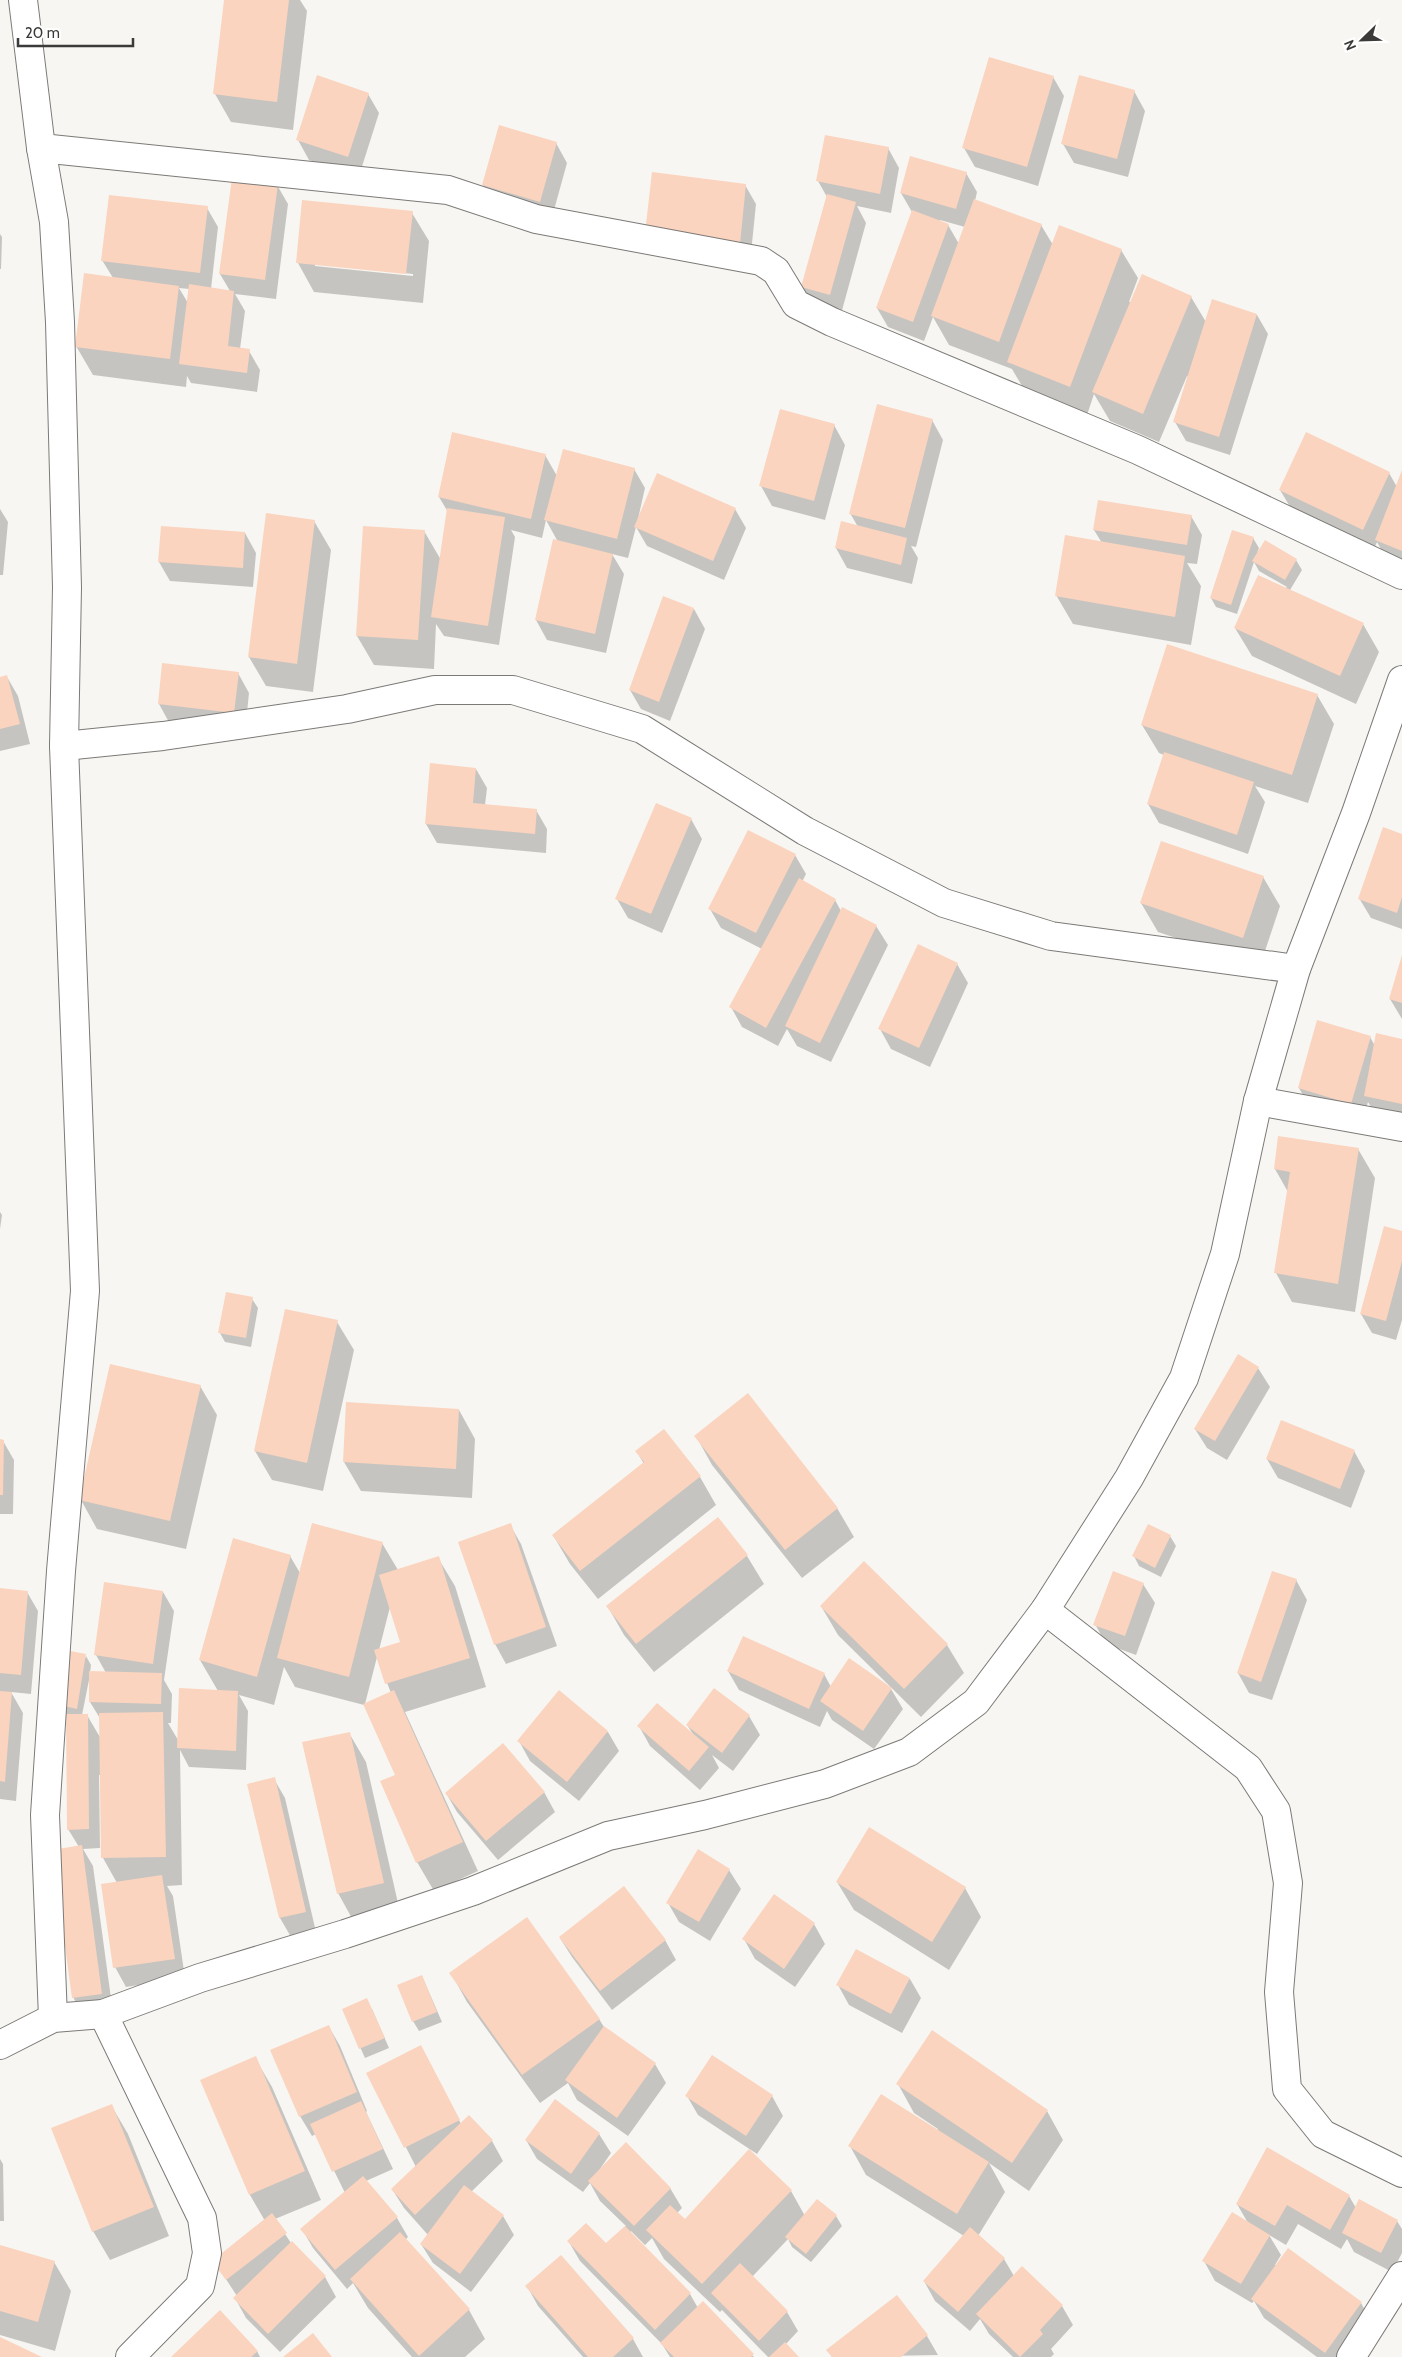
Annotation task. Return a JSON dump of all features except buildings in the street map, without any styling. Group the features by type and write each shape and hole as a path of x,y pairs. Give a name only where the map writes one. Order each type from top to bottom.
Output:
{"street":[{"path":"23,0 41,148 54,222 60,322 67,587 64,746 85,1291 61,1571 45,1815 53,2018"},
{"path":"41,148 448,190 536,219 761,261 776,271 796,304 805,309 1138,450 1402,575"},
{"path":"0,2046 53,2018 103,2014 200,1978 345,1934 473,1892 608,1836 705,1815 825,1784 909,1752 976,1702 1045,1610 1129,1478 1184,1378 1225,1254 1258,1101 1296,969 1356,813 1402,680"},
{"path":"64,746 163,736 338,710 435,690 513,690 642,729 805,831 944,903 1051,936 1296,969"},
{"path":"1258,1101 1402,1127"},
{"path":"1045,1610 1248,1768 1276,1811 1288,1883 1279,1992 1287,2089 1323,2134 1402,2172"},
{"path":"103,2014 202,2218 207,2253 200,2286 130,2357"},
{"path":"1351,2357 1402,2276"}]}
